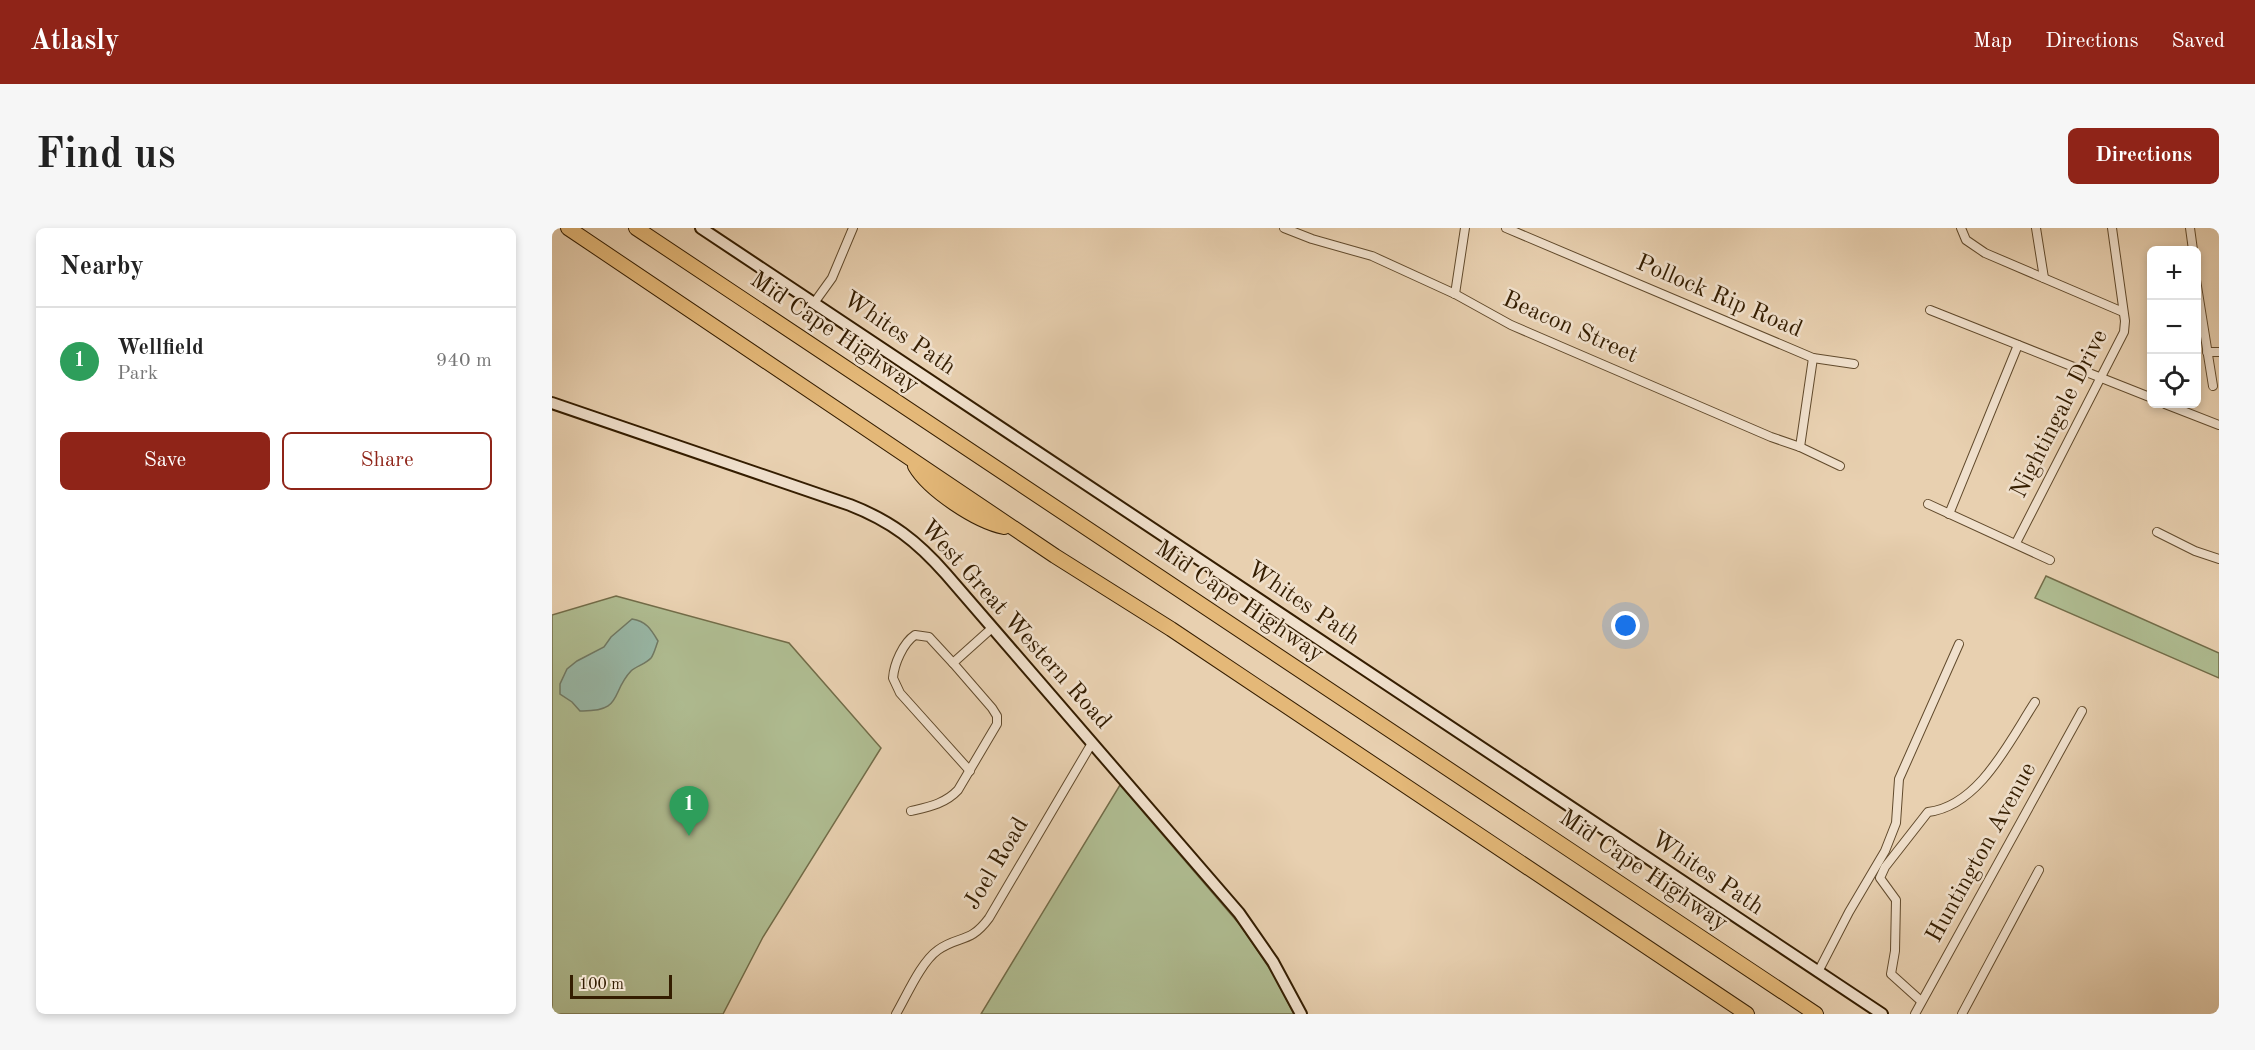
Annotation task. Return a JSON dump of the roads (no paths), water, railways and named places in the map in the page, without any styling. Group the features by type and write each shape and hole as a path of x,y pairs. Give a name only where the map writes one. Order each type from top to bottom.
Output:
{"highway":[{"path":"568,228 911,458 922,476 948,497 990,523 1015,529 1179,635 1747,1014"},
{"name":"Mid Cape Highway","path":"636,228 1816,1014"}],"street":[{"name":"Whites Path","path":"701,228 1882,1014"},
{"path":"814,303 832,278 853,228"},
{"name":"Beacon Street","path":"1284,228 1312,239 1372,256 1455,294 1511,325 1551,343 1771,437 1800,447 1840,466"},
{"path":"1455,294 1465,228"},
{"name":"Pollock Rip Road","path":"1506,228 1813,358 1854,364"},
{"path":"1961,228 1966,240 1975,248 2123,312"},
{"path":"2036,228 2044,278"},
{"name":"Nightingale Drive","path":"2016,543 2124,332 2112,228"},
{"path":"2190,228 2192,246"},
{"path":"2199,300 2213,386"},
{"path":"1930,310 2147,396"},
{"path":"1949,514 2018,345"},
{"path":"2207,352 2219,352"},
{"path":"1800,447 1813,358"},
{"name":"West Great Western Road","path":"552,403 832,498 884,520 918,544 1122,775 1247,923 1273,962 1301,1014"},
{"path":"2175,408 2219,425"},
{"path":"1928,504 2050,560"},
{"path":"2157,532 2219,560"},
{"path":"953,663 992,628"},
{"path":"911,812 944,802 952,797 970,771 998,720 992,708 929,637 915,635 904,647 893,678 900,693 970,771"},
{"path":"1818,972 1849,912 1886,851 1896,823 1899,779 1959,644"},
{"path":"1921,1001 1891,975 1895,951 1896,900 1880,878 1885,867 1928,812 1940,811 1971,793 1986,776 2035,702"},
{"name":"Huntington Avenue","path":"1915,1014 2082,711"},
{"name":"Joel Road","path":"896,1014 930,957 941,948 976,933 989,918 1092,743"},
{"path":"1962,1014 2039,870"}],"place":[{"name":"Wellfield","path":"689,836"}]}
